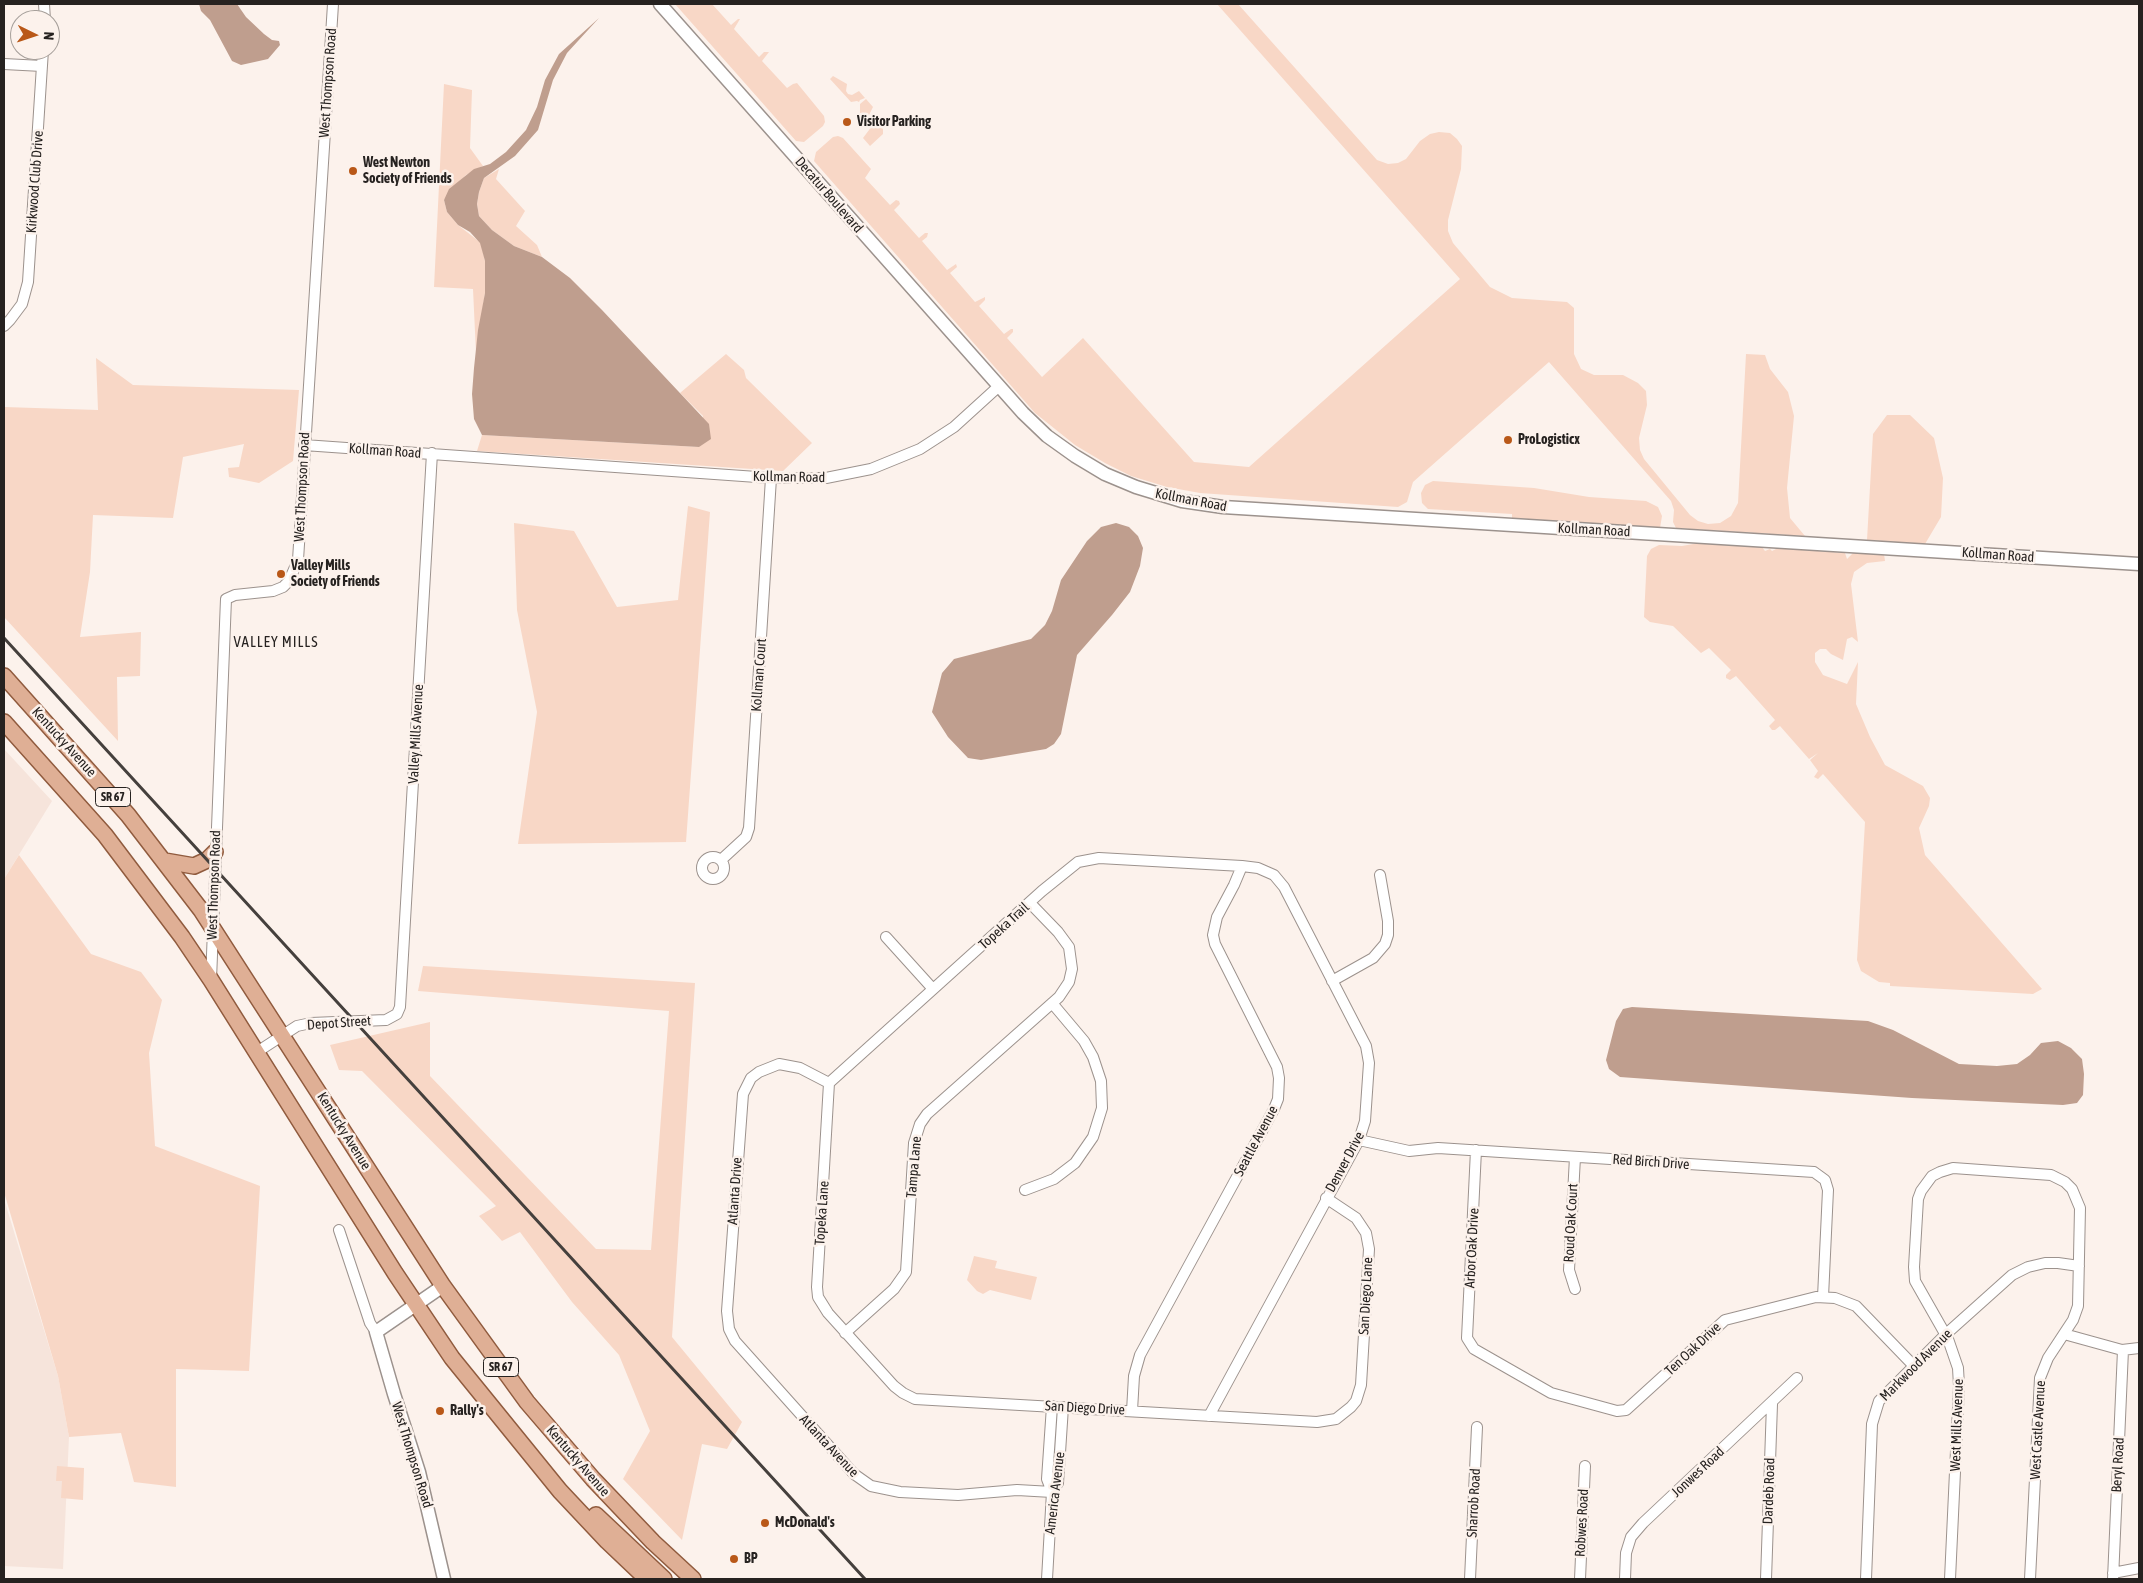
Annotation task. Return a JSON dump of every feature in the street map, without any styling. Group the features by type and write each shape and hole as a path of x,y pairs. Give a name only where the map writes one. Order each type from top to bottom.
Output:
{"main road":[{"name":"Kentucky Avenue","path":"4,676 99,782 165,861 213,926 443,1286 527,1402 569,1452 623,1511 693,1579"},
{"name":"SR 67","path":"4,722 105,835 153,897 211,980 452,1358 554,1484 642,1577"},
{"path":"165,861 194,866 207,860 215,852"},
{"path":"554,1484 570,1490 664,1579"}],"street":[{"name":"West Thompson Road","path":"211,980 226,599 236,594 273,591 283,587 289,581 298,560 333,4"},
{"name":"Decatur Boulevard","path":"660,4 998,387"},
{"name":"Kirkwood Club Drive","path":"4,326 17,312 23,301 28,282 42,60"},
{"path":"4,64 42,66"},
{"name":"Kollman Road","path":"304,446 771,478 804,479 842,476 893,462 939,437 954,427 998,387 1037,427 1061,446 1093,467 1150,492 1208,506 2139,564"},
{"name":"Valley Mills Avenue","path":"396,1014 401,1002 432,454"},
{"name":"Kollman Court","path":"721,860 746,837 749,828 771,478"},
{"name":"Topeka Trail","path":"829,1083 1072,866 1086,860 1099,858 1242,866 1258,868 1272,873"},
{"name":"Seattle Avenue","path":"1132,1411 1134,1376 1140,1355 1278,1099 1279,1078 1277,1067 1215,944 1215,923 1242,866"},
{"name":"Denver Drive","path":"1209,1416 1359,1140 1365,1121 1369,1058 1366,1046 1284,887 1272,873"},
{"path":"1332,981 1369,961 1380,952 1385,944 1388,935 1388,921 1380,875"},
{"name":"Tampa Lane","path":"845,1333 894,1290 905,1274 908,1263 914,1143 920,1124 927,1114 1062,994 1069,982 1072,973 1071,954 1067,944 1030,902"},
{"path":"886,937 934,989"},
{"path":"1025,1190 1054,1179 1081,1156 1093,1137 1102,1108 1101,1082 1093,1057 1084,1042 1052,1003"},
{"name":"Depot Street","path":"257,1052 297,1026 386,1020 396,1014"},
{"name":"Atlanta Drive","path":"730,1332 727,1312 742,1098 751,1078 761,1070 773,1065 782,1064 797,1067 829,1083"},
{"name":"Topeka Lane","path":"829,1083 817,1287 822,1306 845,1333"},
{"name":"Red Birch Drive","path":"1359,1140 1409,1151 1435,1148 1476,1150 1812,1172 1818,1174 1825,1180 1828,1190 1823,1296"},
{"name":"Arbor Oak Drive","path":"1471,1345 1468,1338 1476,1150"},
{"name":"Roud Oak Court","path":"1574,1157 1569,1270 1575,1289"},
{"name":"West Mills Avenue","path":"1950,1579 1959,1386 1956,1359 1946,1335 1918,1288 1914,1273 1918,1199 1929,1179 1940,1172 1953,1168 2045,1174 2065,1182 2074,1192 2078,1201"},
{"name":"San Diego Lane","path":"1326,1198 1356,1218 1366,1233 1368,1244 1361,1385 1356,1401 1348,1410"},
{"name":"West Castle Avenue","path":"2030,1579 2040,1378 2048,1358 2073,1320 2078,1306 2080,1214 2078,1201"},
{"name":"West Thompson Road","path":"339,1230 370,1323 376,1332 419,1472 444,1579"},
{"name":"Markwood Avenue","path":"1866,1579 1873,1417 1879,1401 1946,1335 2008,1278 2020,1271 2045,1263 2079,1266"},
{"path":"376,1332 443,1286"},
{"name":"Ten Oak Drive","path":"1471,1345 1474,1349 1552,1393 1617,1411 1624,1411 1724,1320 1823,1296 1842,1300 1860,1309 1914,1366"},
{"name":"Atlanta Avenue","path":"730,1332 741,1351 854,1474 871,1486 900,1492 958,1496 1017,1490 1052,1492"},
{"name":"San Diego Drive","path":"845,1333 898,1390 915,1398 1320,1422 1336,1419 1348,1410"},
{"path":"2064,1334 2124,1350 2139,1348"},
{"name":"Beryl Road","path":"2113,1576 2124,1350"},
{"name":"Jonwes Road","path":"1625,1579 1626,1553 1631,1537 1643,1523 1798,1378"},
{"name":"Dardeb Road","path":"1766,1579 1772,1404"},
{"path":"1052,1406 1047,1479 1052,1492"},
{"name":"America Avenue","path":"1047,1579 1052,1492 1058,1483 1063,1407"},
{"name":"Sharrob Road","path":"1470,1579 1477,1427"},
{"name":"Robwes Road","path":"1580,1579 1585,1466"},
{"path":"2113,1576 2139,1568"}],"shaded area":[{"path":"199,4 237,4 246,17 272,40 279,41 280,45 268,59 241,65 232,61 210,20 201,11"},
{"path":"675,4 712,4 731,25 740,19 734,29 759,57 764,52 769,52 762,61 787,88 797,83 824,116 825,122 823,126 804,142 796,141"},
{"path":"1217,4 1238,4 1377,160 1388,164 1398,163 1406,159 1420,141 1430,134 1439,132 1450,133 1457,139 1462,146 1461,169 1448,220 1448,231 1453,243 1490,287 1512,298 1567,302 1574,308 1574,354 1581,369 1594,375 1623,375 1638,383 1646,391 1647,405 1639,438 1640,450 1644,459 1690,515 1698,521 1708,524 1720,523 1731,516 1738,503 1746,354 1765,355 1770,369 1788,392 1794,416 1787,488 1790,518 1805,536 1676,528 1673,522 1674,510 1671,501 1549,362 1413,482 1407,502 1398,507 1200,493 1167,487 1131,476 1075,445 1035,413 814,161 816,152 833,137 843,138 871,169 865,178 890,205 896,200 899,201 900,204 894,210 919,238 928,233 927,237 922,241 947,270 956,264 957,267 950,273 975,302 985,297 985,300 979,306 1004,334 1013,329 1013,332 1007,338 1042,377 1083,338 1194,462 1249,467 1460,279"},
{"path":"599,18 567,53 553,80 538,130 515,156 484,178 477,204 479,216 492,230 514,246 542,257 570,278 602,310 709,424 711,439 699,447 482,435 474,419 472,394 478,330 485,293 485,261 480,243 470,232 458,225 447,212 444,200 449,189 474,169 490,164 506,152 526,130 537,107 545,80 559,54"},
{"path":"833,76 847,84 846,91 848,94 852,95 859,91 865,98 859,102 851,102 830,79"},
{"path":"444,84 472,90 470,148 483,166 466,175 444,200 447,212 458,225 481,243 485,261 485,293 476,353 473,289 434,287"},
{"path":"866,99 873,107 868,117 878,120 883,129 883,134 870,146 863,138 872,126 860,113 860,104"},
{"path":"499,169 496,179 525,211 516,226 537,245 542,257 514,246 492,230 479,216 477,204 484,178"},
{"path":"726,354 744,370 746,378 812,443 783,471 477,451 482,435 699,447 703,416 680,393"},
{"path":"96,358 133,385 299,390 293,461 259,483 229,477 228,468 239,467 244,444 183,457 173,518 93,515 90,572 80,637 141,632 140,676 117,677 118,741 4,617 4,407 98,410"},
{"path":"1887,415 1910,415 1934,438 1943,478 1941,517 1925,544 1867,540 1873,434"},
{"path":"1433,481 1534,488 1589,497 1646,501 1658,507 1662,516 1660,528 1512,520 1512,514 1428,509 1422,503 1421,493 1425,485"},
{"path":"688,506 710,512 686,842 518,844 537,712 517,610 514,523 574,531 617,607 678,600"},
{"path":"1116,523 1129,527 1138,536 1143,548 1140,566 1130,592 1077,655 1061,734 1054,744 1046,749 981,760 968,758 948,737 932,712 942,673 954,659 1031,639 1045,625 1052,611 1061,580 1087,541 1101,527"},
{"path":"1699,543 1762,547 1765,551 1770,549 1772,551 1778,548 1845,553 1847,559 1853,553 1884,554 1885,561 1867,563 1854,572 1851,584 1858,642 1852,637 1847,639 1843,660 1826,649 1820,649 1815,653 1815,662 1823,675 1847,684 1858,662 1856,704 1870,737 1885,765 1923,786 1930,798 1929,806 1919,828 1925,855 2042,989 2033,994 1890,986 1890,983 1879,982 1861,971 1857,960 1865,822 1823,774 1818,779 1814,777 1818,771 1810,760 1818,753 1809,759 1780,726 1772,730 1769,726 1775,720 1736,676 1730,680 1726,678 1726,675 1731,670 1709,648 1701,653 1673,626 1650,622 1644,617 1647,556 1651,549 1659,545 1682,546"},
{"path":"4,749 52,801 4,879"},
{"path":"19,855 91,954 141,972 162,1000 149,1053 155,1146 260,1186 249,1371 176,1369 176,1487 134,1482 121,1433 69,1437 58,1376 4,1192 4,879"},
{"path":"423,966 695,983 672,1337 742,1422 727,1449 702,1444 682,1540 623,1479 650,1431 619,1355 572,1302 520,1232 502,1241 479,1216 496,1206 362,1071 339,1070 330,1045 430,1022 430,1076 596,1249 651,1250 669,1011 418,991"},
{"path":"1632,1007 1868,1021 1893,1030 1959,1064 1997,1066 2017,1064 2030,1055 2041,1043 2058,1041 2071,1048 2082,1059 2084,1074 2083,1095 2077,1103 2063,1105 1912,1098 1620,1077 1609,1069 1606,1060 1616,1021 1623,1009"},
{"path":"4,1199 58,1376 69,1437 63,1569 4,1566"},
{"path":"974,1256 997,1261 995,1268 1037,1277 1031,1300 990,1290 983,1294 977,1291 967,1280"},
{"path":"57,1466 84,1468 83,1500 61,1498 62,1481 56,1481"}],"railway":[{"path":"4,638 865,1579"}],"place":[{"name":"Visitor Parking","path":"847,122"},
{"name":"West Newton Society of Friends","path":"353,171"},
{"name":"ProLogisticx","path":"1508,440"},
{"name":"Valley Mills Society of Friends","path":"281,574"},
{"name":"Rally's","path":"440,1411"},
{"name":"McDonald's","path":"765,1523"},
{"name":"BP","path":"734,1559"}],"district":[{"name":"VALLEY MILLS","path":"276,642"}]}
